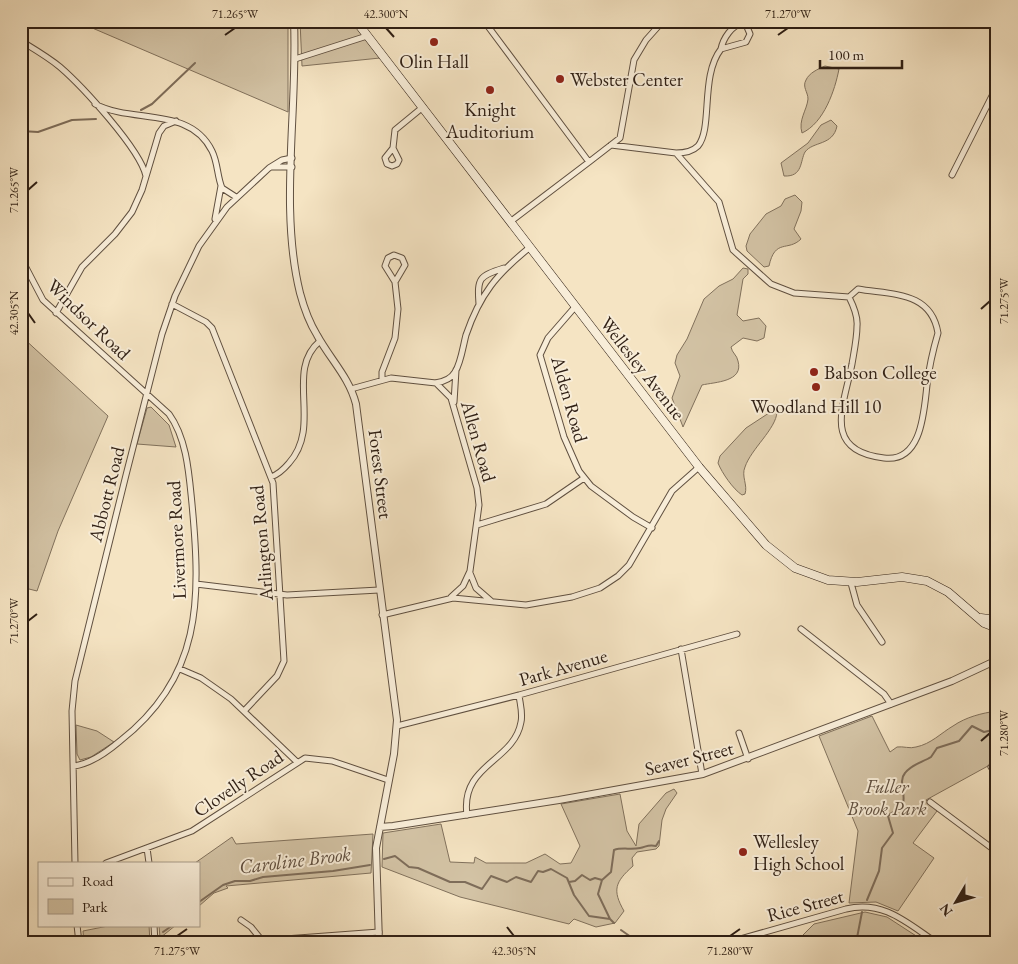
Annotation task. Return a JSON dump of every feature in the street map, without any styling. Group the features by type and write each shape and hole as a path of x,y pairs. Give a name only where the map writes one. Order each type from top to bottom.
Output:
{"main road":[{"name":"Wellesley Avenue","path":"356,21 699,467 760,538 784,560 816,577 851,583 894,577 920,579 945,590 976,617 997,628"},
{"path":"976,617 997,620"}],"street":[{"name":"Forest Street","path":"294,21 296,59 292,158 292,226 296,272 306,312 320,341 351,389 358,414 397,726 376,858 379,943"},
{"path":"484,21 589,162"},
{"path":"510,222 620,138 634,60 646,40 663,21"},
{"path":"611,146 676,153 691,151 702,139 712,63 721,49 722,43 734,26 738,24 747,26 750,34 746,42 721,49"},
{"path":"296,59 367,36"},
{"path":"21,41 65,71 133,150 146,177"},
{"path":"952,175 997,86"},
{"path":"95,104 120,114 176,121 190,126 207,143 217,164 221,185 217,213 211,228"},
{"path":"393,148 395,130 422,107"},
{"path":"56,313 82,267 129,216 146,177 159,133 164,126 176,121"},
{"path":"676,153 719,202 734,250 771,284 794,293 849,297 858,289 915,298 925,306 936,322 938,333 919,432 913,444 901,456 891,459 864,455 855,449 842,431 842,404 852,364 857,324 849,297"},
{"name":"Abbott Road","path":"75,862 72,706 76,674 172,304 191,261 211,228 236,197 269,168 282,160 292,158"},
{"path":"269,168 292,167"},
{"path":"221,185 225,192 236,197"},
{"path":"454,406 456,370 467,331 478,304 505,267 529,248"},
{"path":"382,379 382,372 394,343 397,327 396,282 385,266 388,258 394,256 402,258 405,265 396,282"},
{"name":"Windsor Road","path":"21,258 37,293 56,313 148,393"},
{"path":"478,304 478,285 480,280 487,274 505,267"},
{"name":"Arlington Road","path":"172,304 206,322 212,328 271,477 275,494 285,653 283,665 273,681 245,710"},
{"name":"Alden Road","path":"575,307 548,338 540,355 564,437 584,478"},
{"path":"271,477 287,465 302,443 305,429 305,368 310,353 320,341"},
{"path":"351,389 382,379 434,383 446,380 456,370"},
{"name":"Allen Road","path":"434,383 446,391 454,406 478,488 477,525 470,571 463,586 449,599"},
{"name":"Livermore Road","path":"74,766 97,758 142,724 168,692 180,669 192,630 196,584 192,504 182,441 172,418 148,393"},
{"path":"382,615 449,599 461,598 494,603 532,605 572,597 600,588 618,576 629,565 674,488 699,467"},
{"path":"477,525 484,525 546,504 584,478 633,517 652,528"},
{"path":"470,571 476,588 494,603"},
{"path":"851,583 857,605 882,642"},
{"path":"196,584 281,594 379,590"},
{"path":"800,629 884,694 891,704"},
{"name":"Park Avenue","path":"397,726 519,695 737,634"},
{"path":"681,649 702,774"},
{"name":"Seaver Street","path":"380,827 466,815 702,774 748,759 971,674 995,660"},
{"path":"180,669 212,685 245,710 297,762"},
{"path":"466,815 467,797 474,779 507,747 520,728 522,716 519,695"},
{"path":"739,732 748,759"},
{"name":"Clovelly Road","path":"109,862 192,831 297,762 309,758 323,758 388,780"},
{"path":"991,767 997,775"},
{"path":"930,802 997,852"},
{"path":"147,848 149,862"},
{"name":"Rice Street","path":"726,943 846,909 864,906 879,908 889,912 937,943"},
{"path":"241,920 251,926 264,943"},
{"path":"77,926 79,943"},
{"path":"154,926 155,943"},
{"path":"270,943 378,932"},
{"path":"573,943 604,940 610,943"}],"green space":[{"path":"76,21 288,21 288,112"},
{"path":"300,21 351,21 380,58 302,66"},
{"path":"825,66 839,69 835,86 822,114 810,128 802,133 801,124 808,99 805,83 811,73"},
{"path":"831,120 837,126 831,137 805,152 800,168 795,174 784,176 781,163 808,143 821,125"},
{"path":"795,195 802,202 801,211 794,229 801,239 796,243 778,249 772,257 769,266 764,267 747,251 746,246 750,234 766,214 781,206 785,199"},
{"path":"743,268 748,269 748,274 743,279 737,315 743,321 759,318 766,326 764,338 757,341 743,338 731,347 738,361 739,368 737,373 727,380 702,385 683,427 672,398 680,376 675,363 677,355 687,339 704,299 719,286 733,279"},
{"path":"21,336 108,416 58,531 37,591 21,587"},
{"path":"151,407 169,425 176,447 137,444 147,408"},
{"path":"772,411 777,412 776,419 752,453 745,467 746,491 742,495 722,471 718,463 720,456 746,428"},
{"name":"Fuller Brook Park","path":"997,711 997,761 926,800 937,811 913,843 934,858 898,911 876,902 849,903 858,831 819,736 872,716 890,752 897,747 911,748 921,746 963,720"},
{"path":"76,725 97,731 114,742 91,757 80,760 77,754"},
{"path":"674,789 677,793 666,809 662,820 659,846 656,849 637,852 632,858 633,866 619,882 617,892 624,911 615,923 596,927 574,919 569,924 460,897 382,867 383,833 441,824 450,862 474,863 475,857 486,863 526,863 545,854 560,864 571,863 580,846 561,804 620,794 627,831 636,846 639,824 666,793"},
{"path":"373,834 371,873 226,886 228,888 214,893 200,905 200,862 196,862 232,837 236,844"},
{"path":"865,912 887,917 927,943 795,943 814,924"},
{"path":"108,926 149,926 150,943 84,943 83,931"},
{"path":"159,926 175,926 160,938"}],"waterway":[{"path":"141,110 152,104 195,63"},
{"path":"21,131 38,132 72,120 96,119"},
{"path":"867,900 879,871 882,848 893,833 888,816 903,803 902,780 905,773 914,765 931,757 937,748 959,741 972,726 984,732 997,729"},
{"path":"569,882 575,881 582,875 590,880 595,878 602,880 611,872 614,850 637,849 649,845 656,846 659,841"},
{"name":"Caroline Brook","path":"384,859 395,856 409,867 418,868 450,882 465,882 482,889 491,876 507,882 516,877 531,882 538,871 543,872 551,869 567,878 574,895 589,916 610,919 614,923"},
{"name":"Caroline Brook","path":"200,901 223,885 235,881 250,881 263,877 333,871 370,865"},
{"path":"602,880 598,894 610,919"},
{"path":"856,943 862,912"},
{"name":"Caroline Brook","path":"163,932 172,926"},
{"name":"Caroline Brook","path":"621,930 638,942 667,943"}],"place":[{"name":"Olin Hall","path":"434,42"},
{"name":"Webster Center","path":"560,79"},
{"name":"Knight Auditorium","path":"490,90"},
{"name":"Babson College","path":"814,372"},
{"name":"Woodland Hill 10","path":"816,387"},
{"name":"Wellesley High School","path":"743,852"}]}
